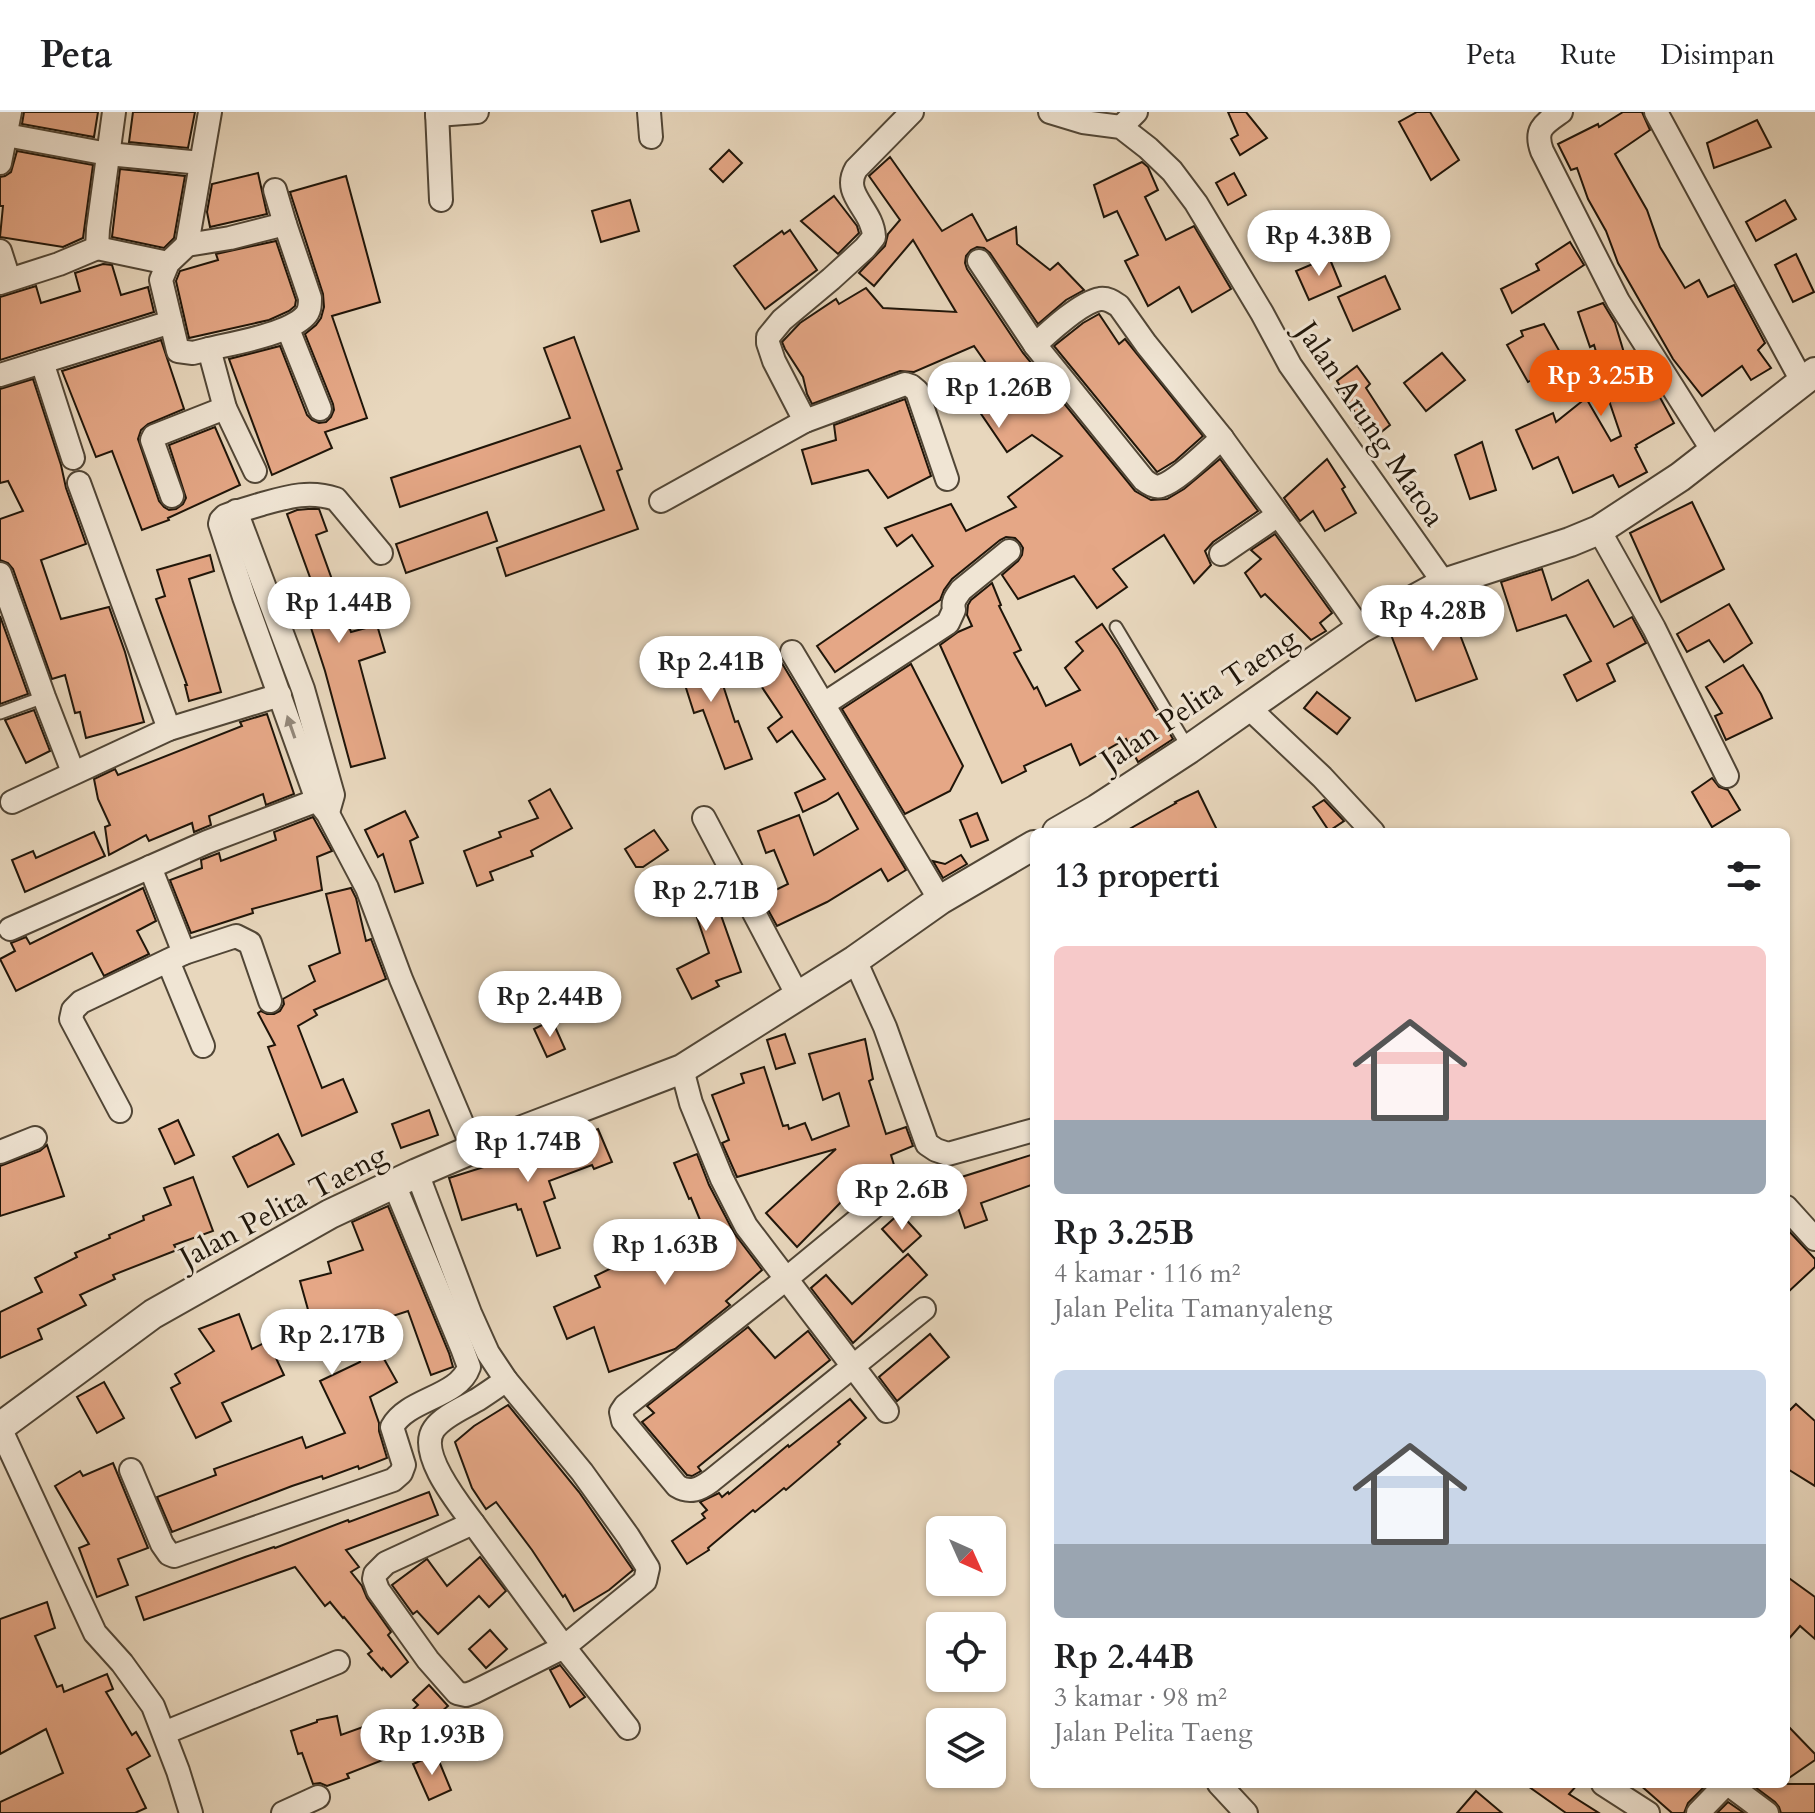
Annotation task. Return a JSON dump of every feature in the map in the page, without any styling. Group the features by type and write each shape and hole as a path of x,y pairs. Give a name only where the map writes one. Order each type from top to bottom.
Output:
{"street":[{"path":"0,163 10,112"},
{"path":"97,248 114,112"},
{"path":"187,245 210,112"},
{"path":"441,200 437,113 477,112"},
{"path":"649,112 651,137"},
{"path":"805,421 774,361 768,337 782,320 874,237 871,221 851,188 850,179 912,112"},
{"name":"Jalan Arung Matoa","path":"1050,112 1083,122 1129,120 1148,148 1172,171 1196,203 1290,365 1444,583"},
{"path":"1561,112 1540,131 1538,138 1542,151 1618,301 1713,451"},
{"path":"1656,112 1729,251 1808,376"},
{"path":"6,135 108,154 201,163"},
{"path":"275,190 310,302 309,309 288,329 193,353 178,351 161,280 168,263 187,245 285,224"},
{"path":"0,251 5,281 97,248 168,263"},
{"path":"979,261 1035,345 1136,473 1152,486 1161,486 1177,477 1222,438"},
{"path":"1035,345 1058,323 1092,302 1100,299 1119,306 1222,438 1360,629"},
{"path":"0,375 171,322"},
{"path":"288,329 320,409"},
{"path":"209,349 225,408 255,471"},
{"path":"42,362 73,458"},
{"name":"Jalan Pelita Taeng","path":"1064,828 1189,749 1360,629 1444,583 1599,530 1680,477 1808,376"},
{"path":"661,501 805,421 905,384 917,391 947,479"},
{"path":"172,496 152,440 154,436 225,408"},
{"path":"79,483 169,729"},
{"path":"326,803 303,689 278,656 220,529 221,520 236,511 289,496 313,493 336,499 381,553"},
{"path":"1221,554 1278,515"},
{"path":"1599,530 1661,642 1727,776"},
{"path":"824,704 948,623 956,596 961,590 1009,551"},
{"path":"0,574 73,772"},
{"path":"792,652 940,900"},
{"path":"278,656 280,695 326,803 367,888 401,979 473,1149"},
{"path":"12,802 169,729 280,695"},
{"path":"1248,707 1322,777 1369,828"},
{"path":"10,929 207,842 326,803"},
{"path":"704,818 798,996"},
{"name":"Jalan Pelita Taeng","path":"0,1427 153,1314 330,1214 473,1149 682,1069 855,960 940,900 1030,847"},
{"path":"150,867 203,1046"},
{"path":"120,1111 71,1019 73,1010 81,1002 176,957 236,936 250,943 270,1001"},
{"path":"855,960 885,1027 927,1144 948,1154 1030,1131"},
{"path":"682,1069 691,1103 722,1179 746,1226 887,1411"},
{"path":"0,1152 35,1138"},
{"path":"405,1179 488,1353 506,1380 582,1472 634,1545 648,1568 645,1581 564,1647 474,1692 461,1694 452,1688 407,1632 374,1582 375,1574 386,1563 473,1523"},
{"path":"131,1470 162,1544 174,1556 393,1480 401,1473 404,1465 392,1427 394,1422 411,1407 455,1384 469,1367 405,1179"},
{"path":"893,1191 621,1412 626,1425 677,1486 684,1490 696,1490 924,1309"},
{"path":"1790,1211 1815,1239"},
{"path":"506,1380 434,1428 430,1452 433,1463 453,1497 628,1728"},
{"path":"0,1427 95,1633 122,1663 153,1706 191,1813"},
{"path":"164,1733 338,1662"},
{"path":"1223,1788 1246,1813"},
{"path":"1609,1788 1648,1813"},
{"path":"1698,1813 1723,1788"},
{"path":"1733,1788 1767,1813"},
{"path":"283,1813 318,1797"}],"lane":[{"path":"1116,627 1189,749"},
{"path":"0,713 44,697"}],"building":[{"path":"24,112 98,112 94,137 22,124"},
{"path":"133,112 195,112 188,148 129,142"},
{"path":"1228,112 1246,112 1267,138 1240,155 1231,139 1238,135"},
{"path":"1417,112 1430,112 1459,160 1431,180 1399,122"},
{"path":"1623,112 1642,112 1650,130 1615,154 1647,210 1660,247 1685,288 1699,280 1708,297 1734,285 1765,343 1758,350 1771,368 1751,380 1742,366 1702,396 1673,359 1618,263 1577,168 1571,170 1558,144 1598,124 1599,127"},
{"path":"1757,120 1771,147 1714,168 1707,143"},
{"path":"729,150 742,163 723,182 710,169"},
{"path":"17,151 93,165 83,238 63,247 0,237 3,206 0,206 0,177 11,172"},
{"path":"890,157 942,231 972,214 987,241 1016,227 1017,244 1050,270 1058,263 1084,290 1066,300 1038,324 990,253 977,247 966,256 967,269 1023,353 1135,491 1151,500 1167,499 1220,459 1258,511 1205,551 1211,565 1194,583 1164,535 1113,569 1127,587 1097,608 1074,576 1018,599 1002,575 1018,561 1023,548 1015,538 1006,537 952,579 940,600 835,672 817,646 933,566 912,535 897,546 885,528 951,504 966,531 1016,507 1008,497 1062,456 1032,435 1007,452 975,405 1002,386 974,346 914,372 900,371 812,404 803,377 782,342 800,323 836,299 839,304 866,288 883,308 956,312 913,240 874,286 859,273 885,246 888,234 900,220 869,176"},
{"path":"1142,162 1148,167 1158,190 1145,197 1166,240 1194,226 1231,289 1192,312 1179,287 1148,306 1125,261 1138,255 1117,211 1104,217 1094,185"},
{"path":"120,169 185,176 174,238 164,248 112,237"},
{"path":"258,173 267,214 210,227 207,212 212,184"},
{"path":"1234,173 1246,195 1228,205 1216,183"},
{"path":"346,176 380,302 332,316 367,418 325,432 332,448 272,475 229,359 280,346 307,415 319,423 331,417 333,404 305,334 321,318 323,294 290,192"},
{"path":"834,196 859,233 838,254 801,221"},
{"path":"630,200 639,231 601,242 592,211"},
{"path":"1785,200 1796,219 1756,241 1746,222"},
{"path":"790,230 817,270 765,309 734,266 782,231 784,234"},
{"path":"276,241 296,300 295,306 269,320 189,338 176,281 180,271 218,260 216,254"},
{"path":"1570,242 1584,265 1512,313 1501,289 1539,270 1536,264"},
{"path":"1796,254 1814,292 1793,302 1775,265"},
{"path":"1329,257 1341,286 1309,300 1296,271"},
{"path":"103,264 112,265 121,295 148,287 154,312 0,360 0,297 36,286 41,303 80,291 75,273"},
{"path":"1385,276 1400,309 1353,331 1338,297"},
{"path":"1603,303 1615,323 1631,376 1645,370 1674,423 1636,445 1647,472 1619,487 1613,475 1573,493 1558,457 1533,469 1516,430 1553,413 1556,422 1586,398 1611,441 1621,436 1594,345 1590,347 1578,312"},
{"path":"1099,314 1119,344 1125,339 1203,436 1175,461 1157,472 1054,346"},
{"path":"1544,324 1565,361 1528,382 1507,345 1523,336 1521,331"},
{"path":"574,337 622,469 617,471 638,529 506,576 497,548 604,510 580,446 400,507 391,478 570,418 544,348"},
{"path":"161,340 184,409 148,424 141,430 138,439 159,501 169,510 176,509 186,498 169,445 215,427 240,485 142,530 112,451 96,457 62,371"},
{"path":"1442,353 1465,380 1426,411 1404,383"},
{"path":"1357,366 1370,384 1366,388 1390,425 1370,441 1356,423 1360,421 1337,381"},
{"path":"33,379 86,544 41,560 61,619 109,607 144,722 86,738 80,712 75,713 65,675 52,679 13,569 0,560 0,519 23,511 8,481 0,483 0,389"},
{"path":"905,399 931,476 888,498 868,470 812,484 802,450 836,440 834,425"},
{"path":"1482,442 1496,490 1470,499 1455,455"},
{"path":"1327,459 1345,487 1342,489 1356,513 1325,531 1313,511 1300,521 1284,498"},
{"path":"1692,502 1724,569 1661,602 1630,533"},
{"path":"319,509 327,531 316,535 351,632 377,625 385,652 359,661 385,758 351,767 302,600 316,594 287,514 297,510"},
{"path":"487,512 497,541 406,573 396,544"},
{"path":"1275,534 1332,613 1320,623 1326,631 1311,640 1265,594 1261,597 1245,573 1261,559 1251,550"},
{"path":"210,555 214,571 189,579 221,692 189,701 187,685 156,599 165,596 157,570"},
{"path":"1542,569 1552,600 1588,580 1614,627 1632,617 1646,643 1607,664 1615,681 1577,701 1564,675 1591,661 1566,615 1517,631 1501,582"},
{"path":"992,583 999,606 1021,650 1014,653 1046,706 1080,690 1065,668 1083,651 1076,642 1102,624 1173,739 1138,762 1126,739 1080,765 1071,744 1024,766 1026,771 1002,783 940,645 972,626 967,615 968,605"},
{"path":"1447,601 1477,679 1416,701 1390,632"},
{"path":"1729,604 1752,643 1724,662 1709,640 1687,652 1677,634"},
{"path":"0,616 28,694 0,704"},
{"path":"695,638 709,680 721,679 735,722 738,721 752,759 725,769 703,710 694,713 678,663 674,664 668,648"},
{"path":"780,660 906,870 888,881 881,869 827,902 777,926 761,897 788,884 774,850 766,853 758,831 799,815 814,855 858,829 838,793 803,812 795,793 825,779 792,731 777,742 768,728 782,717 755,677"},
{"path":"911,664 963,766 950,791 905,814 842,709"},
{"path":"1743,665 1772,718 1726,740 1715,716 1722,713 1706,687"},
{"path":"1317,692 1350,718 1337,734 1304,708"},
{"path":"34,710 50,751 26,763 5,720"},
{"path":"267,714 294,794 266,805 263,794 209,816 211,825 194,832 192,823 149,841 146,835 109,855 105,827 110,825 98,799 94,779 115,769 118,775 242,726 240,722"},
{"path":"1712,778 1719,787 1728,790 1740,810 1712,827 1692,792"},
{"path":"550,789 572,828 531,851 533,856 490,872 493,880 477,886 464,851 501,837 499,832 538,818 529,801"},
{"path":"1198,791 1216,828 1131,828 1176,803"},
{"path":"1324,800 1344,821 1334,828 1327,828 1313,807"},
{"path":"405,811 418,837 410,841 423,883 395,892 383,854 378,857 365,830"},
{"path":"977,813 988,840 971,847 960,820"},
{"path":"313,817 332,851 317,857 322,890 252,909 253,913 191,933 170,880 202,868 201,860 219,853 221,861 276,840 274,832"},
{"path":"654,830 668,850 643,867 636,867 625,849"},
{"path":"94,832 105,856 25,892 12,860 33,851 36,858"},
{"path":"961,855 967,864 943,878 933,861 945,864"},
{"path":"716,871 729,896 716,901 741,972 716,981 719,986 692,999 677,969 709,953 694,909 677,914 668,888"},
{"path":"143,888 156,921 137,931 149,954 104,976 92,953 16,991 0,959 15,951 11,943 26,937 30,944"},
{"path":"351,888 366,941 371,939 386,979 314,1010 317,1015 298,1026 322,1088 343,1079 357,1112 302,1136 268,1047 275,1045 258,1013 274,1014 280,1011 283,999 315,981 309,966 340,953 326,894"},
{"path":"552,1020 565,1049 547,1057 534,1029"},
{"path":"785,1034 795,1063 776,1069 767,1040"},
{"path":"865,1039 873,1079 869,1081 886,1134 906,1127 913,1146 891,1155 894,1165 859,1176 868,1186 847,1205 843,1200 797,1247 766,1213 836,1149 737,1177 722,1143 729,1140 712,1095 744,1083 741,1074 764,1067 783,1126 788,1125 789,1129 805,1123 812,1140 849,1126 839,1093 823,1100 809,1054"},
{"path":"429,1110 438,1135 401,1148 392,1124"},
{"path":"178,1120 194,1155 175,1164 159,1129"},
{"path":"598,1129 612,1162 594,1169 592,1165 549,1181 555,1198 544,1202 560,1248 537,1256 521,1209 518,1210 516,1204 462,1220 449,1178 538,1146 540,1151"},
{"path":"278,1134 294,1164 248,1187 233,1157"},
{"path":"47,1145 64,1196 0,1216 0,1166 40,1151"},
{"path":"697,1154 734,1233 762,1270 726,1301 730,1305 675,1349 609,1372 594,1327 567,1339 554,1307 600,1287 595,1276 618,1265 619,1268 707,1237 674,1163"},
{"path":"1030,1155 1030,1185 981,1203 987,1220 965,1228 949,1181"},
{"path":"193,1177 213,1231 174,1245 177,1250 113,1275 115,1279 80,1295 86,1305 38,1329 42,1339 0,1358 0,1312 42,1292 35,1278 77,1257 75,1253 144,1220 143,1216 171,1205 164,1188"},
{"path":"388,1206 453,1367 431,1375 408,1311 365,1325 397,1382 370,1397 387,1458 359,1469 358,1466 292,1486 172,1532 157,1497 216,1475 214,1469 302,1437 306,1448 345,1433 320,1381 360,1362 347,1322 314,1331 300,1281 331,1273 328,1262 363,1250 352,1222"},
{"path":"900,1213 921,1236 903,1252 882,1229"},
{"path":"1790,1232 1815,1259 1815,1267 1790,1290"},
{"path":"908,1254 927,1275 853,1343 811,1288 826,1275 852,1304"},
{"path":"239,1314 252,1349 268,1341 284,1375 222,1403 231,1421 196,1438 171,1388 180,1383 175,1374 214,1351 199,1329"},
{"path":"748,1327 775,1358 808,1331 830,1360 698,1467 701,1471 687,1475 642,1422 654,1413 647,1406"},
{"path":"930,1334 949,1357 897,1401 879,1377"},
{"path":"104,1382 124,1418 97,1433 77,1397"},
{"path":"850,1399 866,1418 786,1490 784,1488 755,1512 753,1510 709,1550 687,1564 672,1541 705,1518 702,1514 707,1510 700,1502 719,1493 722,1497 729,1494"},
{"path":"1796,1404 1815,1421 1815,1486 1790,1470 1790,1410"},
{"path":"508,1405 579,1492 633,1570 609,1590 574,1611 496,1502 486,1509 472,1488 455,1442"},
{"path":"113,1463 148,1548 118,1559 128,1585 97,1597 79,1548 89,1544 55,1486 80,1471 83,1476"},
{"path":"429,1492 438,1515 346,1550 359,1567 351,1572 391,1632 388,1635 408,1662 391,1677 368,1654 372,1651 344,1617 330,1602 325,1606 295,1567 144,1620 136,1597"},
{"path":"480,1557 506,1591 489,1607 479,1596 438,1634 417,1611 413,1614 392,1585 427,1559 447,1586"},
{"path":"1790,1579 1815,1597 1815,1639 1800,1626 1790,1637"},
{"path":"47,1602 55,1628 35,1636 57,1687 62,1685 64,1692 107,1674 113,1689 106,1692 132,1735 136,1732 150,1756 127,1769 146,1808 135,1813 0,1813 0,1802 63,1773 46,1729 0,1754 0,1619"},
{"path":"490,1630 507,1649 486,1668 469,1649"},
{"path":"560,1665 585,1697 570,1707 550,1670"},
{"path":"429,1685 448,1706 422,1728 409,1713 418,1705 413,1700"},
{"path":"337,1716 341,1735 374,1723 388,1758 347,1774 349,1778 327,1786 313,1784 291,1731"},
{"path":"1790,1728 1815,1754 1815,1760 1790,1777"},
{"path":"436,1754 451,1790 429,1800 413,1764"},
{"path":"1815,1784 1815,1813 1781,1813 1775,1802 1756,1788"},
{"path":"1531,1788 1574,1788 1569,1794 1599,1813 1566,1813"},
{"path":"1644,1788 1703,1788 1688,1803 1684,1813 1672,1813"},
{"path":"1476,1791 1502,1813 1457,1813"},
{"path":"1728,1802 1744,1813 1717,1813"}]}
